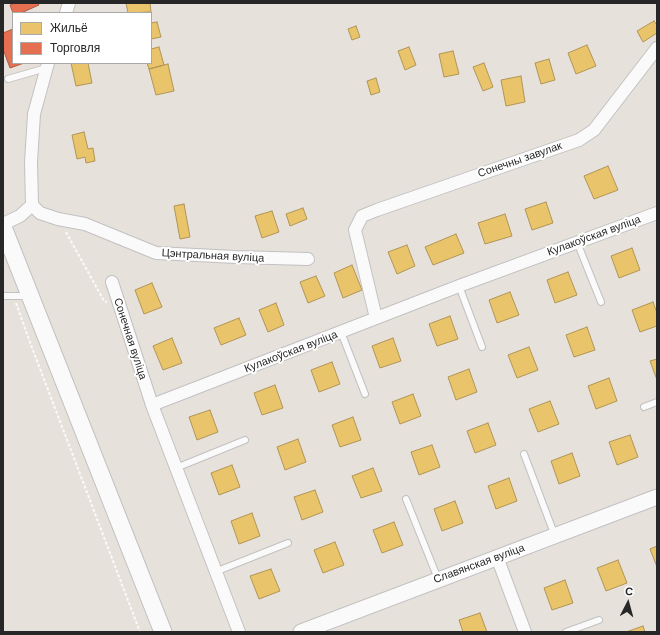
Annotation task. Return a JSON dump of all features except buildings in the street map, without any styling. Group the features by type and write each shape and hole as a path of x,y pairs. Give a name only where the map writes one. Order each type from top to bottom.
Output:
{"main road":[{"path":"3,227 22,296 163,632"}],"street":[{"name":"Сонечны завулак","path":"375,313 355,230 362,216 579,140 594,130 657,48"},
{"path":"3,224 20,216 32,205 31,162 34,114 46,65"},
{"name":"Цэнтральная вуліца","path":"32,205 40,212 58,219 85,224 156,253 308,259"},
{"name":"Кулакоўская вуліца","path":"150,400 341,332 375,313 459,286 657,214"},
{"name":"Сонечная вуліца","path":"112,282 150,400"},
{"path":"150,400 239,632"},
{"name":"Славянская вуліца","path":"301,632 657,496"},
{"path":"497,557 525,632"}],"lane":[{"path":"8,79 46,65"},
{"path":"577,242 601,302"},
{"path":"459,286 482,347"},
{"path":"3,296 22,296"},
{"path":"341,332 365,394"},
{"path":"644,407 657,402"},
{"path":"176,468 245,440"},
{"path":"524,454 555,536"},
{"path":"406,499 438,579"},
{"path":"215,572 288,543"},
{"path":"566,632 599,620"}],"path":[{"path":"58,219 104,300 120,306"},
{"path":"22,296 30,345 140,632"}]}
